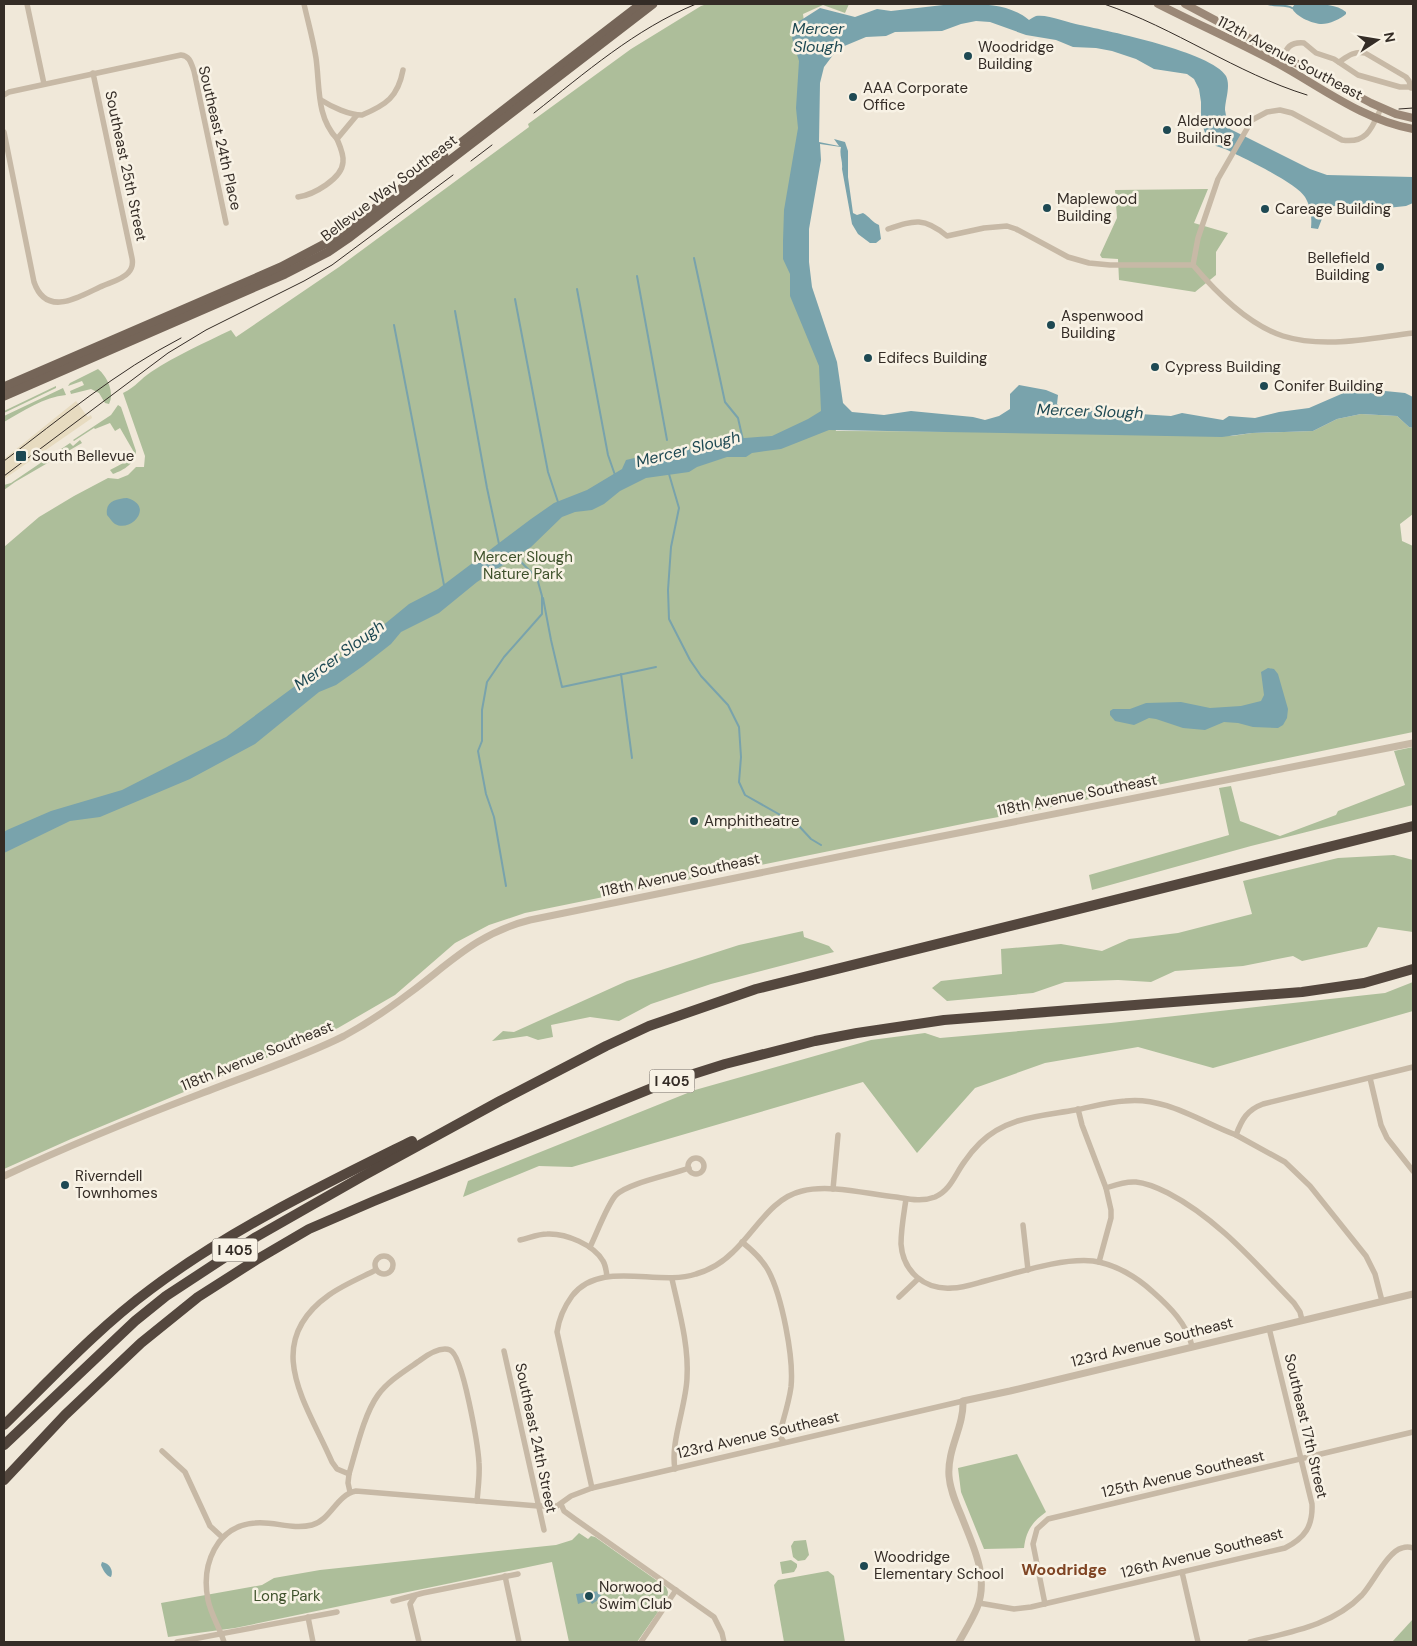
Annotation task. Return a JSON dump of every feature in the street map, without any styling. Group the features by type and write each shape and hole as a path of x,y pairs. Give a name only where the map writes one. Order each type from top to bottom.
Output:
{"highway":[{"path":"1366,838 1413,821"},
{"name":"I 405","path":"4,1445 135,1321 166,1296 256,1237 500,1101 649,1026 756,989 1413,826"},
{"name":"I 405","path":"4,1482 28,1453 141,1343 198,1297 256,1260 310,1229 346,1213 662,1084 815,1041 900,1026 944,1020 1302,992 1364,982 1413,969"},
{"path":"4,1426 96,1335 151,1289 202,1254 314,1189 500,1101"}],"main road":[{"name":"Bellevue Way Southeast","path":"4,387 281,267 336,238 641,4"},
{"name":"Bellevue Way Southeast","path":"4,396 285,274 341,244 653,4"},
{"name":"112th Avenue Southeast","path":"1158,4 1251,49 1308,80 1358,111 1376,119 1413,129"},
{"name":"112th Avenue Southeast","path":"1185,4 1381,108 1413,118"},
{"path":"102,354 122,336"}],"street":[{"path":"27,4 44,84"},
{"path":"298,197 308,196 323,187 332,180 344,164 337,139 329,130 324,120 322,100 318,86 316,59 304,4"},
{"path":"1284,57 1289,47 1301,42 1307,44 1316,53 1339,62 1358,75 1400,86 1412,87"},
{"path":"1339,62 1352,54 1358,52 1365,53 1406,77 1412,87"},
{"name":"Southeast 24th Place","path":"93,73 181,55 189,59 194,71 226,223"},
{"path":"337,139 357,115 368,112 393,97 397,92 403,70"},
{"path":"4,95 93,73"},
{"name":"Southeast 25th Street","path":"4,132 34,282 39,294 43,298 56,302 68,302 125,276 133,264 93,73"},
{"path":"322,100 357,115"},
{"path":"1381,108 1369,133 1359,139 1350,141 1342,140 1292,113 1280,110 1267,112 1252,120 1226,162 1218,179 1196,244 1193,265 1206,281 1245,314 1282,336 1309,341 1336,341 1413,333"},
{"path":"888,229 909,222 920,221 929,223 947,236 984,228 1007,226 1068,257 1089,263 1193,265"},
{"name":"118th Avenue Southeast","path":"4,1176 101,1132 297,1057 336,1040 394,1005 474,943 513,924 799,864 1413,743"},
{"path":"1236,1135 1244,1117 1255,1107 1413,1067"},
{"path":"1370,1078 1384,1132 1391,1145 1413,1171"},
{"path":"592,1488 558,1332 561,1315 575,1292 591,1281 608,1276 672,1279 694,1275 715,1266 733,1252 779,1202 801,1191 833,1189 906,1199 929,1198 946,1190 952,1184 973,1150 982,1141 1002,1127 1026,1118 1125,1100 1143,1100 1177,1110 1236,1135 1285,1162 1310,1186 1366,1256 1375,1274 1382,1301"},
{"path":"1078,1109 1110,1201 1111,1218 1099,1262"},
{"path":"833,1189 838,1135"},
{"path":"590,1247 612,1201 619,1193 629,1187 689,1168"},
{"path":"1106,1188 1123,1183 1145,1184 1180,1200 1204,1215 1234,1242 1294,1303 1300,1312 1302,1320"},
{"path":"906,1199 901,1245 906,1263 918,1279 932,1286 952,1288 1073,1261 1099,1262 1124,1272 1149,1288 1161,1299 1186,1330 1192,1346"},
{"path":"1023,1225 1028,1270"},
{"path":"520,1240 544,1234 552,1234 573,1240 590,1247 603,1260 608,1276"},
{"path":"742,1242 756,1254 768,1270 776,1290 786,1329 792,1377 791,1389 780,1432 784,1442"},
{"path":"349,1474 337,1469 332,1462 301,1395 293,1369 294,1338 307,1315 318,1304 342,1288 376,1270"},
{"path":"672,1279 688,1364 685,1403 674,1450 676,1469"},
{"path":"899,1297 918,1279"},
{"name":"123rd Avenue Southeast","path":"350,1492 359,1491 552,1507 561,1504 570,1496 592,1488 1010,1391 1413,1294"},
{"name":"Southeast 17th Street","path":"1270,1328 1312,1504 1312,1520 1308,1530"},
{"path":"224,1642 210,1609 207,1590 212,1554 222,1537 235,1528 252,1523 269,1523 295,1527 317,1523 322,1520 350,1492 349,1474 370,1411 378,1396 390,1383 432,1352 444,1349 451,1350 458,1360 478,1450 477,1501"},
{"name":"Southeast 24th Street","path":"504,1351 544,1530"},
{"path":"959,1642 979,1602 981,1583 979,1563 954,1498 949,1476 953,1446 962,1418 963,1401"},
{"name":"125th Avenue Southeast","path":"1045,1604 1033,1537 1037,1529 1048,1519 1413,1432"},
{"path":"162,1451 185,1472 210,1526 222,1537"},
{"path":"561,1504 564,1511 714,1617 724,1642"},
{"name":"126th Avenue Southeast","path":"979,1602 1022,1609 1045,1604 1285,1548 1308,1530"},
{"path":"1250,1642 1306,1628 1335,1616 1363,1594 1375,1580 1391,1554 1401,1548 1413,1548"},
{"path":"1182,1572 1198,1642"},
{"path":"393,1601 518,1574"},
{"path":"505,1576 519,1642"},
{"path":"641,1642 676,1590"},
{"path":"414,1596 410,1604 419,1642"},
{"path":"177,1642 337,1612"},
{"path":"308,1617 313,1642"}],"green space":[{"name":"Mercer Slough Nature Park","path":"707,4 849,4 845,13 823,5 803,14 810,68 799,279 836,431 1090,432 1232,436 1252,433 1313,431 1337,419 1361,414 1397,416 1409,427 1413,428 1413,514 1400,524 1402,541 1413,546 1413,732 525,913 489,925 455,943 395,995 338,1028 71,1139 4,1169 4,547 39,517 74,496 108,478 118,479 128,475 136,467 144,467 145,456 123,393 151,372 191,349 231,330 236,337 339,267 529,127 528,124 631,49"},
{"path":"1208,189 1194,223 1228,233 1216,252 1216,275 1195,292 1119,280 1118,259 1102,258 1100,255 1117,218 1115,190"},
{"path":"98,369 111,390 109,404 105,403 99,393 91,389 71,394 70,391 84,385 82,381 68,386 70,383"},
{"path":"56,386 56,388 4,413 4,411"},
{"path":"63,388 66,395 42,402 4,422 4,416"},
{"path":"118,405 121,407 136,451 134,459 129,466 113,474 110,470 131,459 130,457 135,454 120,428 115,431 110,423 94,428 73,440 111,415"},
{"path":"80,440 82,443 4,490 4,485 11,483 70,443 73,446"},
{"path":"1413,747 1413,805 1251,846 1092,890 1089,875 1229,835 1219,788 1231,786 1240,821 1280,836 1336,815 1338,811 1405,785 1394,751"},
{"path":"1394,855 1413,860 1413,932 1378,927 1367,947 1302,961 1293,956 1243,966 1175,971 1151,982 1118,980 1065,982 1033,993 947,1001 932,988 941,981 1002,974 1001,949 1061,944 1102,951 1129,939 1178,933 1252,914 1243,881 1338,858"},
{"path":"803,931 804,937 829,946 834,952 711,984 651,1004 619,1021 590,1017 551,1025 553,1037 538,1040 527,1036 492,1041 503,1031 514,1032 627,981 739,945"},
{"path":"1413,982 1413,1011 1213,1068 1138,1047 1045,1063 975,1088 917,1153 863,1082 572,1167 539,1166 463,1197 468,1181 695,1090 871,1040 925,1033 940,1038 1111,1023 1385,993"},
{"path":"1017,1454 1046,1512 1030,1527 1024,1548 984,1549 961,1492 958,1468"},
{"name":"Long Park","path":"579,1533 588,1539 591,1536 595,1537 666,1587 668,1592 667,1599 637,1642 569,1642 552,1562 235,1628 168,1637 161,1603 262,1585 274,1578 320,1570 556,1545 572,1540"},
{"path":"806,1540 809,1555 805,1560 798,1561 793,1557 791,1546 794,1541"},
{"path":"791,1560 797,1564 794,1572 782,1574 780,1562"},
{"path":"828,1571 834,1576 845,1642 784,1642 774,1585 778,1580"},
{"path":"1413,1619 1413,1642 1392,1642"}],"shaded area":[{"path":"76,401 87,416 91,415 92,418 4,479 4,459"}],"water":[{"name":"Mercer Slough","path":"952,4 982,4 1002,7 1020,14 1029,20 1036,16 1052,17 1158,44 1201,59 1217,67 1226,76 1228,89 1225,110 1230,129 1310,169 1327,175 1413,177 1413,203 1406,206 1368,210 1360,207 1334,206 1323,216 1318,229 1311,228 1310,208 1300,191 1268,171 1216,146 1205,133 1201,120 1199,89 1194,79 1187,74 1154,69 1136,59 1112,51 1073,47 1056,40 1026,35 990,22 976,21 942,31 895,32 886,36 866,37 842,47 824,67 820,83 819,142 839,146 834,139 845,142 848,151 848,177 853,213 857,215 863,213 879,225 881,239 876,243 870,243 858,234 852,224 842,169 841,147 820,144 821,160 809,229 809,262 812,287 837,362 843,403 852,412 884,415 911,411 973,417 985,420 999,416 1010,409 1010,394 1019,385 1046,390 1058,395 1057,404 1062,409 1171,416 1182,413 1223,420 1229,416 1255,418 1279,412 1309,408 1362,385 1372,385 1385,391 1405,393 1413,397 1413,428 1409,427 1397,416 1361,414 1337,419 1313,431 1252,433 1222,437 829,430 781,449 752,453 746,457 727,457 697,467 689,472 646,478 620,491 604,504 592,510 575,512 562,517 531,547 477,582 439,613 401,632 391,644 363,666 336,685 319,692 255,744 190,779 100,817 70,821 4,853 4,832 7,830 51,811 122,790 226,737 321,667 344,656 409,604 438,589 554,503 587,490 622,469 626,460 647,455 661,456 732,439 772,436 821,411 819,366 790,296 790,274 783,259 784,210 798,128 796,108 799,61 792,38 798,22 820,8 855,17 877,9 891,11"},
{"path":"1295,4 1328,5 1341,9 1346,14 1330,23 1316,23 1296,14 1292,8"},
{"path":"127,498 135,502 139,507 138,517 128,525 121,526 115,524 107,515 108,507 115,500"},
{"path":"1268,668 1274,669 1278,674 1288,709 1287,718 1283,725 1278,728 1253,727 1224,722 1205,730 1183,728 1149,718 1134,725 1115,721 1110,715 1110,711 1113,709 1130,709 1146,703 1181,702 1210,708 1241,706 1261,701 1264,695 1261,672"},
{"path":"102,1562 110,1567 111,1577 104,1571 101,1565"},
{"name":"Norwood Swim Club","path":"600,1591 601,1598 592,1604 589,1600 578,1604 576,1594"}],"waterway":[{"path":"1268,4 1292,8"},
{"path":"694,258 725,402 738,418 743,440"},
{"path":"637,276 667,440"},
{"path":"577,289 608,455 615,475"},
{"path":"515,299 548,472 558,502"},
{"path":"455,311 499,544"},
{"path":"394,325 444,585"},
{"path":"669,474 679,508 671,547 668,590 669,619 690,660 701,676 728,705 739,727 741,757 739,782 745,795 798,825 811,839 821,845"},
{"path":"506,886 494,817 486,794 478,751 482,741 482,710 487,682 504,657 542,614 542,596 537,578 515,556"},
{"path":"543,598 562,687 656,667"},
{"path":"621,674 632,758"}],"tram line":[{"path":"534,113 631,39 674,14 696,4"},
{"path":"1104,4 1156,25 1255,75 1307,95"},
{"path":"1399,109 1413,108"},
{"path":"471,161 492,145"},
{"path":"4,476 168,353 206,330 332,265 453,175"},
{"path":"4,461 112,380 181,338"}],"place":[{"name":"Woodridge Building","path":"968,56"},
{"name":"AAA Corporate Office","path":"853,97"},
{"name":"Alderwood Building","path":"1167,130"},
{"name":"Maplewood Building","path":"1047,208"},
{"name":"Careage Building","path":"1265,209"},
{"name":"Bellefield Building","path":"1380,267"},
{"name":"Aspenwood Building","path":"1051,325"},
{"name":"Edifecs Building","path":"868,358"},
{"name":"Cypress Building","path":"1155,367"},
{"name":"Conifer Building","path":"1264,386"},
{"name":"South Bellevue","path":"21,456"},
{"name":"Amphitheatre","path":"694,821"},
{"name":"Riverndell Townhomes","path":"65,1185"},
{"name":"Woodridge Elementary School","path":"864,1566"},
{"name":"Norwood Swim Club","path":"589,1596"}],"district":[{"name":"Woodridge","path":"1064,1569"}]}
